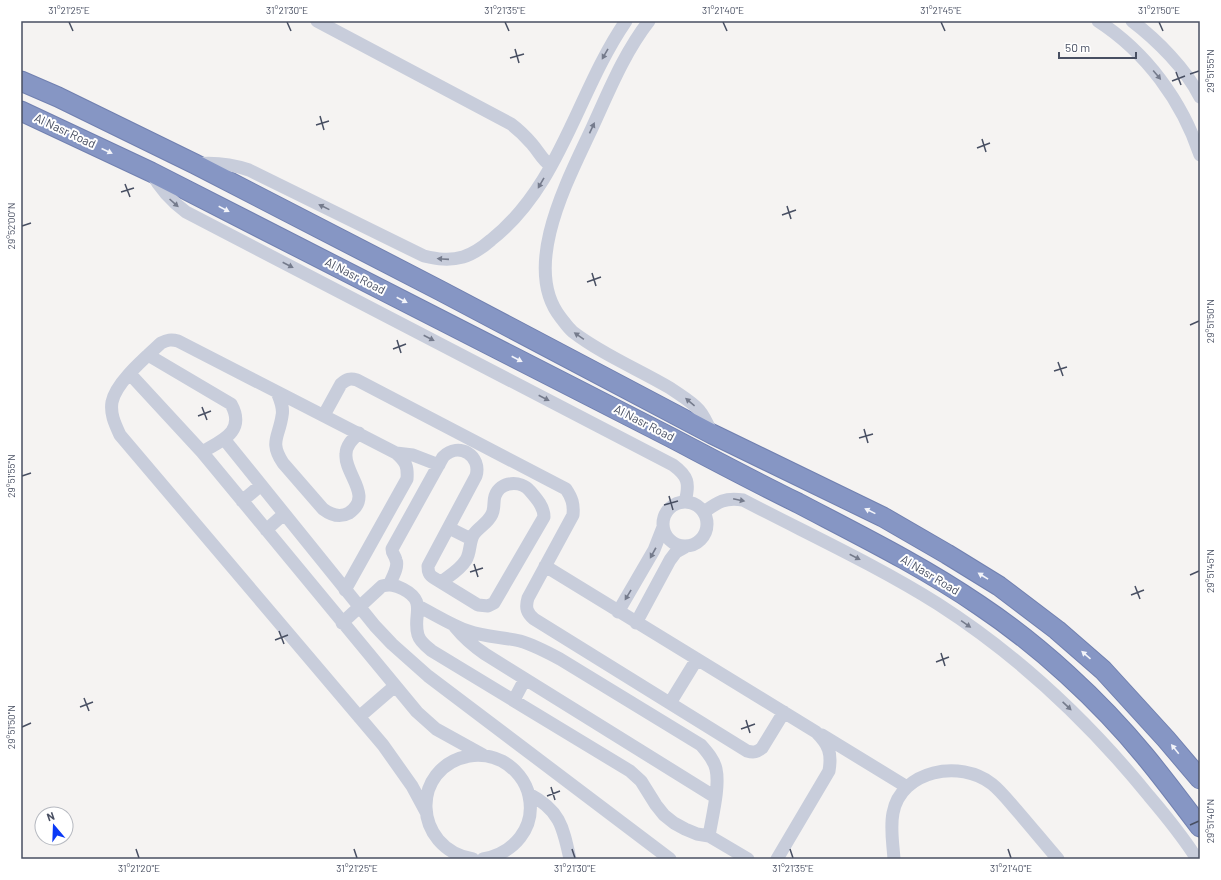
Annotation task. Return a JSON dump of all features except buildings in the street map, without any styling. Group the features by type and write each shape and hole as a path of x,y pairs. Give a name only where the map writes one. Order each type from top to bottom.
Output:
{"highway":[{"name":"Al Nasr Road","path":"21,81 65,100 195,164 441,291 712,434 883,517 947,554 999,586 1057,630 1103,670 1161,732 1200,779"},
{"name":"Al Nasr Road","path":"21,111 151,172 872,541 933,576 980,605 1036,648 1082,689 1145,756 1200,827"}],"street":[{"path":"317,21 511,124 526,136 537,150 541,158 551,166"},
{"path":"195,164 228,164 249,170 424,256 445,260 464,257 480,249 501,232 540,187 602,60 626,21"},
{"path":"649,21 625,59 558,205 550,227 547,245 545,273 547,291 556,311 571,331 598,349 655,380 692,403 704,417 712,434"},
{"path":"1098,21 1120,37 1159,76 1179,106 1198,140 1200,155"},
{"path":"1138,22 1183,71 1200,97"},
{"path":"563,142 582,151"},
{"path":"151,172 166,195 186,212 673,464 682,471 688,481 686,502"},
{"path":"345,590 407,479 408,469 404,460 396,453 178,341 166,340 161,343 118,386 112,402 113,419 120,435 398,764 426,812 431,829 441,844 456,854 473,859"},
{"path":"148,355 231,404 236,413 236,423 232,432 224,439 202,452"},
{"path":"130,374 202,452 417,712 436,729 483,755"},
{"path":"324,416 341,384 346,380 357,380 566,489 571,496 574,506 573,515 528,598 526,606 528,614 534,620 748,751 758,752 762,748 784,712"},
{"path":"277,392 282,403 282,415 275,445 278,455 283,463 323,509 330,514 338,516 346,514 353,510 358,503 360,495 358,487 346,464 346,452 350,442 359,434"},
{"path":"224,439 358,607 392,644 428,676 670,859"},
{"path":"389,585 397,563 392,549 443,457 453,450 458,450 473,457 477,463 478,470 428,566 430,576 478,605 488,606 494,603 542,523 544,517 544,511 528,488 518,483 510,483 504,486 495,496 495,506 487,522 474,533 466,560 441,582"},
{"path":"396,453 413,455 439,465"},
{"path":"242,501 261,485"},
{"path":"704,512 723,500 733,498 743,500 885,573 938,605 989,640 1036,678 1082,720 1124,765 1197,859"},
{"path":"618,612 654,550 666,512 671,506 678,503 693,503 704,512 707,520 707,528 704,535 700,542 684,547 676,552 670,560 636,622"},
{"path":"266,530 284,514"},
{"path":"662,527 665,535 670,541 684,547"},
{"path":"449,528 471,539"},
{"path":"545,566 618,612 907,787"},
{"path":"342,623 382,586 396,586 409,592 415,598 418,606 418,636 424,645 630,771 641,781 664,815 674,823 697,834 709,836 748,859"},
{"path":"418,606 454,625 476,633 520,642 541,649 566,662 701,746 710,756 716,769 718,783 709,836"},
{"path":"454,625 462,636 473,646 715,797"},
{"path":"670,703 697,659"},
{"path":"514,700 525,679"},
{"path":"359,717 395,686"},
{"path":"777,859 829,771 831,760 829,749 824,740 816,732"},
{"path":"426,812 428,794 435,777 456,760 474,755 483,755 508,764 521,777 529,794 530,812 526,829 521,837 508,850 496,856 483,859"},
{"path":"894,859 892,828 893,813 898,799 907,787 922,777 939,772 957,770 975,775 991,783 1058,859"},
{"path":"529,794 547,805 560,822 564,831 570,859"}]}
